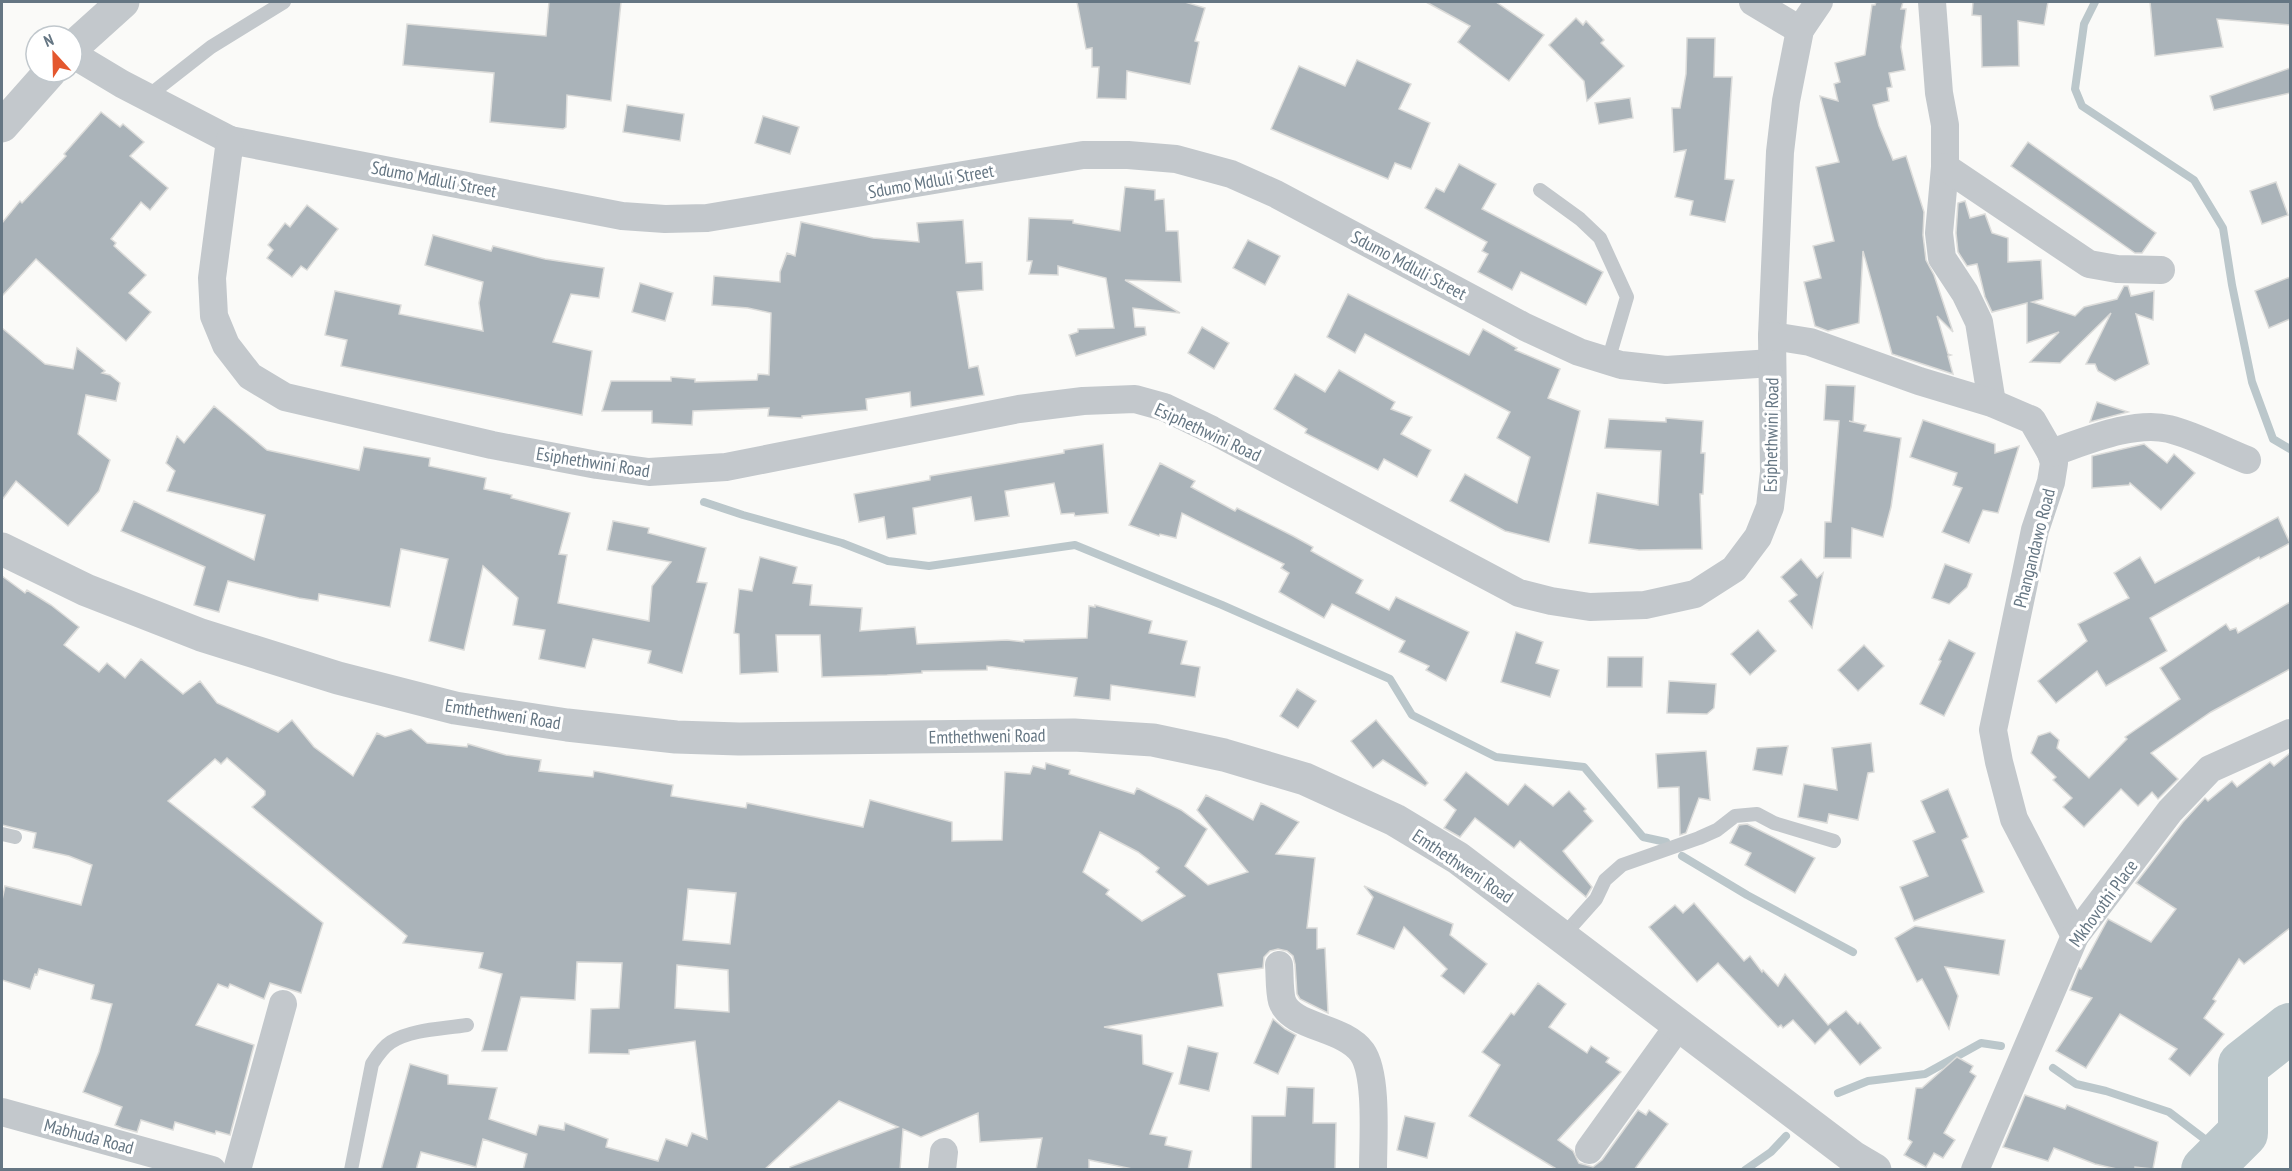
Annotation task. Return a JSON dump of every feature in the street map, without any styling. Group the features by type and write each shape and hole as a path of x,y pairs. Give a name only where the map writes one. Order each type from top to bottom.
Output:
{"street":[{"path":"84,37 123,2"},
{"path":"1753,2 1800,30"},
{"name":"Esiphethwini Road","path":"230,140 212,278 214,316 226,345 250,376 285,397 492,445 597,465 650,472 726,466 1019,409 1083,401 1134,399 1164,407 1212,430 1519,593 1590,607 1645,605 1695,594 1734,569 1758,537 1770,507 1774,472 1772,350 1780,152 1786,101 1800,30 1819,2"},
{"path":"1932,2 1939,93 1945,125 1945,167 1939,233 1942,258 1965,293 1979,322 1992,403"},
{"name":"Sdumo Mdluli Street","path":"84,61 147,98 230,140 622,216 665,219 707,218 1083,155 1128,155 1176,159 1231,174 1276,194 1525,327 1579,352 1621,365 1666,370 1772,350"},
{"path":"2,126 39,84"},
{"path":"1945,167 2089,264 2117,269 2161,270"},
{"path":"1772,350 1810,342 1919,381 1992,403 2032,420 2051,453 2100,436 2141,427 2168,428 2247,460"},
{"name":"Phangandawo Road","path":"2051,453 2054,463 2051,482 2035,530 1994,730 1999,762 2014,819 2075,936"},
{"name":"Emthethweni Road","path":"2,549 86,590 201,635 338,678 455,708 567,725 676,737 762,739 1074,735 1152,740 1224,755 1305,779 1395,820 1458,858 1853,1157 1875,1170"},
{"name":"Mkhovothi Place","path":"1975,1170 2075,936 2170,811 2210,769 2290,733"},
{"path":"1279,964 1282,1002 1291,1015 1350,1040 1362,1053 1371,1076 1373,1170"},
{"path":"237,1170 283,1004"},
{"path":"1589,1150 1679,1025"},
{"name":"Mabhuda Road","path":"2,1112 212,1170"}],"lane":[{"path":"147,98 211,47 284,2"},
{"path":"1540,190 1580,219 1600,238 1628,297 1608,361"},
{"path":"1562,936 1596,899 1605,880 1622,865 1699,838 1717,830 1735,816 1757,814 1774,823 1834,841"},
{"path":"351,1170 372,1064 381,1051 391,1042 410,1035 467,1025"}],"building":[{"path":"549,2 621,2 611,101 567,95 566,127 563,129 490,122 494,73 403,65 407,24 546,36"},
{"path":"1077,2 1185,2 1205,8 1195,41 1199,42 1190,84 1127,71 1126,99 1097,98 1099,67 1092,67 1092,48 1086,49"},
{"path":"1426,2 1496,2 1544,35 1509,81 1458,42 1470,26"},
{"path":"1876,2 1903,2 1901,9 1906,9 1901,47 1905,70 1889,73 1892,87 1887,88 1889,101 1873,105 1893,160 1906,156 1924,212 1923,235 1926,260 1934,275 1953,332 1937,316 1948,354 1951,355 1948,356 1953,374 1892,354 1863,251 1859,323 1828,331 1815,326 1804,282 1821,278 1813,246 1834,241 1816,167 1839,162 1820,96 1838,101 1834,84 1840,82 1835,63 1865,55 1872,5"},
{"path":"1973,2 2048,2 2044,25 2018,21 2019,66 1982,67 1981,16 1972,15"},
{"path":"2150,2 2290,2 2290,25 2217,19 2223,47 2155,56"},
{"path":"1576,18 1583,25 1586,21 1604,40 1601,43 1624,66 1587,101 1584,81 1549,45"},
{"path":"1687,38 1715,38 1714,77 1732,77 1725,179 1734,180 1725,222 1690,215 1693,201 1675,197 1686,150 1674,152 1672,108 1680,108 1686,74"},
{"path":"1357,60 1411,84 1399,109 1430,123 1411,169 1395,163 1388,179 1271,129 1299,66 1345,86"},
{"path":"2290,68 2290,93 2214,110 2210,96"},
{"path":"1630,98 1633,118 1599,124 1595,103"},
{"path":"627,105 684,114 680,141 623,132"},
{"path":"101,112 120,127 123,124 144,142 130,156 168,188 150,210 141,202 111,239 116,243 114,246 146,275 129,293 151,312 126,341 36,259 2,296 2,223 20,201 22,203 66,156 64,154"},
{"path":"763,116 799,127 790,154 755,143"},
{"path":"2028,142 2156,233 2142,253 2135,253 2011,166"},
{"path":"1459,164 1496,184 1482,209 1603,272 1586,305 1521,272 1512,290 1478,272 1488,254 1482,251 1487,242 1425,208 1436,188 1444,192"},
{"path":"2276,182 2288,215 2262,224 2250,191"},
{"path":"1125,187 1155,190 1155,200 1164,199 1166,231 1178,231 1181,282 1125,280 1180,313 1133,308 1135,327 1145,327 1146,335 1076,356 1069,335 1078,332 1078,329 1114,328 1106,278 1058,266 1058,275 1029,274 1032,261 1027,261 1029,218 1073,220 1073,223 1120,231"},
{"path":"1965,201 1970,218 1985,214 1992,233 2008,238 2008,262 2041,260 2043,299 2032,302 2075,316 2084,307 2117,299 2124,286 2128,286 2131,296 2154,291 2153,320 2136,314 2149,364 2115,381 2098,371 2095,364 2086,364 2111,313 2060,363 2030,362 2059,332 2027,343 2027,303 1992,312 1985,297 1977,264 1967,266 1958,252 1956,233 1958,203"},
{"path":"307,205 338,229 307,270 301,266 292,277 267,258 273,250 268,245 285,223 290,227"},
{"path":"963,220 966,263 982,262 983,290 957,292 969,368 978,366 984,395 911,407 910,392 866,399 867,410 802,416 802,418 768,416 769,408 693,411 692,425 652,423 652,411 602,411 611,381 671,381 671,377 695,379 695,382 757,380 758,374 769,375 771,313 748,308 712,305 714,276 780,282 780,272 787,253 795,256 801,222 873,238 919,242 917,223"},
{"path":"433,235 491,251 493,246 545,259 604,268 599,298 571,294 553,342 592,351 582,415 341,366 347,340 325,335 335,291 401,305 399,314 483,331 479,303 483,282 425,265"},
{"path":"1248,240 1280,256 1265,285 1233,268"},
{"path":"2290,277 2290,319 2269,328 2255,291"},
{"path":"640,283 673,293 665,321 632,312"},
{"path":"1348,294 1469,355 1483,329 1517,348 1515,350 1560,369 1548,398 1580,411 1549,542 1505,531 1450,501 1465,474 1517,503 1530,457 1497,438 1510,412 1365,334 1355,353 1327,337"},
{"path":"1202,327 1229,343 1214,369 1188,353"},
{"path":"2,328 45,364 73,369 77,348 105,371 102,373 110,375 120,383 116,401 86,395 78,434 110,460 99,491 68,526 16,481 2,500"},
{"path":"1339,370 1395,402 1391,409 1412,417 1401,434 1431,450 1417,477 1384,459 1378,470 1305,433 1307,429 1274,409 1295,374 1325,392"},
{"path":"1826,385 1855,386 1853,422 1866,425 1864,431 1901,438 1891,507 1883,537 1852,528 1851,558 1824,558 1825,522 1831,522 1839,421 1824,420"},
{"path":"2097,402 2128,412 2090,422"},
{"path":"214,406 267,450 359,470 364,447 430,458 429,466 486,478 484,489 570,513 559,554 567,555 558,603 649,621 652,586 671,562 607,550 613,521 649,528 648,533 706,548 697,582 707,583 682,673 648,663 651,651 593,639 585,668 539,659 545,630 513,625 518,598 483,566 464,650 429,641 448,559 401,549 390,607 319,594 318,601 299,598 228,581 219,612 194,605 205,567 121,531 134,501 254,560 265,515 167,491 175,471 166,463 177,436 184,443"},
{"path":"1666,418 1703,421 1701,453 1705,453 1703,494 1700,494 1702,549 1639,550 1589,543 1597,493 1658,505 1661,451 1605,448 1609,419 1666,422"},
{"path":"1923,420 1995,444 1995,453 2019,446 1998,513 1983,510 1969,543 1942,532 1962,488 1953,485 1957,473 1910,457"},
{"path":"1103,444 1108,513 1075,516 1074,513 1061,514 1054,483 1005,491 1009,516 975,521 971,497 913,508 916,534 887,539 884,517 859,522 854,494 930,480 930,476"},
{"path":"2144,444 2167,463 2174,454 2195,473 2161,510 2130,483 2129,485 2092,488 2092,456"},
{"path":"1160,463 1195,481 1191,487 1235,511 1237,508 1293,536 1313,547 1311,551 1363,580 1356,593 1389,610 1396,597 1469,632 1446,681 1426,670 1429,666 1399,652 1405,641 1332,604 1324,618 1279,592 1289,573 1281,568 1284,564 1182,513 1176,538 1160,534 1159,536 1129,525"},
{"path":"2278,517 2290,543 2260,559 2259,557 2150,618 2167,651 2106,686 2097,671 2056,703 2038,681 2087,641 2078,624 2129,598 2114,573 2140,557 2155,583"},
{"path":"760,557 797,567 793,583 812,585 810,605 862,608 860,631 915,627 917,644 1087,638 1089,606 1095,607 1095,605 1152,621 1149,633 1187,641 1181,664 1200,667 1195,697 1111,685 1110,700 1074,696 1077,678 987,666 987,670 822,677 820,635 776,635 778,672 740,674 739,634 734,633 739,589 752,591"},
{"path":"1801,559 1817,578 1823,573 1812,628 1789,601 1797,595 1781,577"},
{"path":"1945,564 1972,574 1967,587 1949,604 1932,598"},
{"path":"2,576 25,593 27,590 51,605 79,627 64,645 99,672 107,663 125,678 141,659 183,694 200,681 217,703 278,732 292,720 314,747 353,776 377,733 385,737 411,729 427,743 467,747 468,744 506,755 541,760 539,771 593,777 594,771 673,785 671,796 746,808 747,803 863,827 870,800 952,822 952,841 1002,840 1005,772 1030,774 1033,766 1045,769 1046,763 1070,770 1069,774 1134,794 1137,788 1181,810 1207,829 1185,866 1208,885 1248,872 1197,810 1206,795 1253,820 1261,803 1299,822 1276,854 1315,858 1307,928 1317,928 1317,949 1325,948 1328,1013 1300,999 1297,994 1293,956 1287,951 1278,949 1270,951 1264,957 1263,968 1218,974 1223,1006 1104,1027 1142,1035 1143,1064 1173,1073 1150,1134 1167,1137 1165,1145 1192,1151 1188,1170 1137,1170 1089,1160 1089,1170 1036,1170 1042,1138 980,1142 978,1113 921,1137 903,1129 900,1170 790,1170 790,1167 898,1127 839,1101 764,1170 523,1170 527,1154 483,1139 476,1167 421,1152 416,1170 381,1170 410,1064 448,1075 448,1084 497,1088 489,1119 536,1135 539,1125 564,1130 565,1123 608,1139 606,1147 658,1161 666,1139 687,1146 692,1133 707,1139 695,1041 629,1050 629,1054 589,1053 591,1009 619,1008 622,963 577,962 575,1000 521,997 507,1051 482,1051 502,974 479,968 483,953 403,943 407,936 252,807 265,795 265,791 227,758 221,764 215,759 168,801 323,923 301,993 270,983 264,999 230,984 228,988 218,984 196,1025 254,1045 230,1135 216,1131 215,1134 175,1122 173,1130 141,1120 137,1132 122,1128 115,1125 122,1107 83,1092 99,1052 112,1004 91,999 94,985 39,969 30,989 2,980 2,900 5,886 81,905 92,865 69,856 33,848 36,833 2,825","holes":["1100,832 1138,852 1159,868 1156,872 1185,896 1142,921 1106,894 1109,890 1083,872","688,889 736,893 730,944 683,940","677,965 728,970 729,1012 675,1008"]},
{"path":"2290,602 2290,669 2211,712 2151,753 2178,779 2158,799 2152,792 2138,806 2121,789 2084,827 2063,807 2072,798 2053,780 2056,777 2031,753 2038,736 2050,732 2059,740 2057,748 2089,778 2127,739 2125,737 2180,699 2160,668 2226,624 2230,630 2236,628 2238,633"},
{"path":"1758,630 1776,651 1750,675 1731,654"},
{"path":"1516,632 1543,642 1536,663 1559,670 1550,697 1501,682"},
{"path":"1949,640 1975,653 1944,716 1920,704"},
{"path":"1864,645 1884,666 1858,691 1838,670"},
{"path":"1608,657 1643,657 1642,687 1607,687"},
{"path":"1669,681 1716,684 1714,708 1707,714 1667,713"},
{"path":"1297,689 1316,701 1298,728 1280,716"},
{"path":"1376,720 1428,783 1425,786 1383,760 1373,768 1351,741"},
{"path":"1871,743 1874,772 1868,773 1858,820 1829,814 1827,823 1798,817 1804,784 1837,790 1832,748"},
{"path":"1788,746 1782,775 1753,770 1757,748"},
{"path":"1706,751 1710,800 1699,798 1686,833 1680,835 1679,787 1658,788 1656,754"},
{"path":"2290,753 2290,928 2244,964 2239,959 2213,999 2216,1001 2204,1018 2224,1034 2190,1076 2169,1059 2177,1049 2120,1014 2086,1068 2056,1051 2092,998 2070,990 2079,968 2081,969 2108,919 2151,942 2176,909 2136,883 2183,822 2205,798 2208,801 2232,781 2237,787 2270,762 2274,766"},
{"path":"1466,772 1508,805 1525,784 1553,806 1569,791 1586,809 1584,811 1593,821 1563,851 1592,887 1586,897 1520,841 1514,848 1475,818 1460,837 1444,828 1456,810 1444,800"},
{"path":"1948,789 1968,837 1962,840 1984,892 1914,921 1900,887 1928,876 1913,841 1935,832 1921,801"},
{"path":"1747,824 1815,858 1795,893 1745,865 1751,853 1730,843 1739,825"},
{"path":"1364,886 1453,924 1450,935 1487,964 1464,994 1441,976 1447,969 1404,927 1394,949 1357,934 1373,897"},
{"path":"1694,903 1744,961 1750,956 1762,972 1763,970 1778,986 1785,974 1828,1025 1846,1011 1858,1024 1860,1022 1881,1048 1860,1065 1830,1029 1815,1044 1793,1020 1783,1028 1781,1025 1778,1027 1718,963 1697,982 1649,927 1675,905 1683,913"},
{"path":"1915,926 2005,940 1999,975 1945,967 1958,996 1949,1029 1922,979 1917,982 1895,938"},
{"path":"1538,983 1566,1004 1549,1027 1587,1053 1591,1046 1609,1058 1606,1062 1621,1072 1558,1140 1573,1151 1579,1163 1593,1167 1602,1160 1638,1110 1646,1115 1649,1110 1668,1124 1634,1170 1558,1170 1469,1116 1500,1065 1482,1052 1511,1013 1514,1015"},
{"path":"1273,1019 1296,1035 1278,1074 1254,1063"},
{"path":"1188,1046 1218,1053 1209,1091 1179,1084"},
{"path":"1957,1057 1973,1066 1970,1072 1976,1076 1944,1133 1955,1140 1943,1158 1934,1153 1926,1167 1904,1155 1912,1142 1908,1139 1916,1088 1922,1088"},
{"path":"1287,1087 1314,1088 1313,1123 1336,1123 1335,1170 1251,1170 1252,1116 1285,1116"},
{"path":"2025,1095 2065,1109 2067,1105 2158,1142 2153,1169 2135,1167 2135,1170 2121,1170 2095,1164 2054,1148 2048,1161 2003,1147"},
{"path":"1405,1116 1435,1123 1427,1158 1397,1150"}],"waterway":[{"path":"2095,2 2084,24 2075,89 2082,106 2194,180 2223,228 2252,382 2273,439 2290,449"},
{"path":"704,502 842,543 888,561 929,566 1075,545 1222,605 1390,679 1412,715 1496,757 1584,767 1643,837 1666,842"},
{"path":"1682,856 1747,895 1853,952"},
{"path":"2206,1170 2243,1133 2243,1065 2290,1028"},
{"path":"1838,1093 1868,1081 1925,1074 1981,1043 2001,1046"},
{"path":"2053,1068 2076,1084 2106,1091 2169,1112 2223,1153"},
{"path":"1745,1170 1771,1152 1786,1136"}]}
